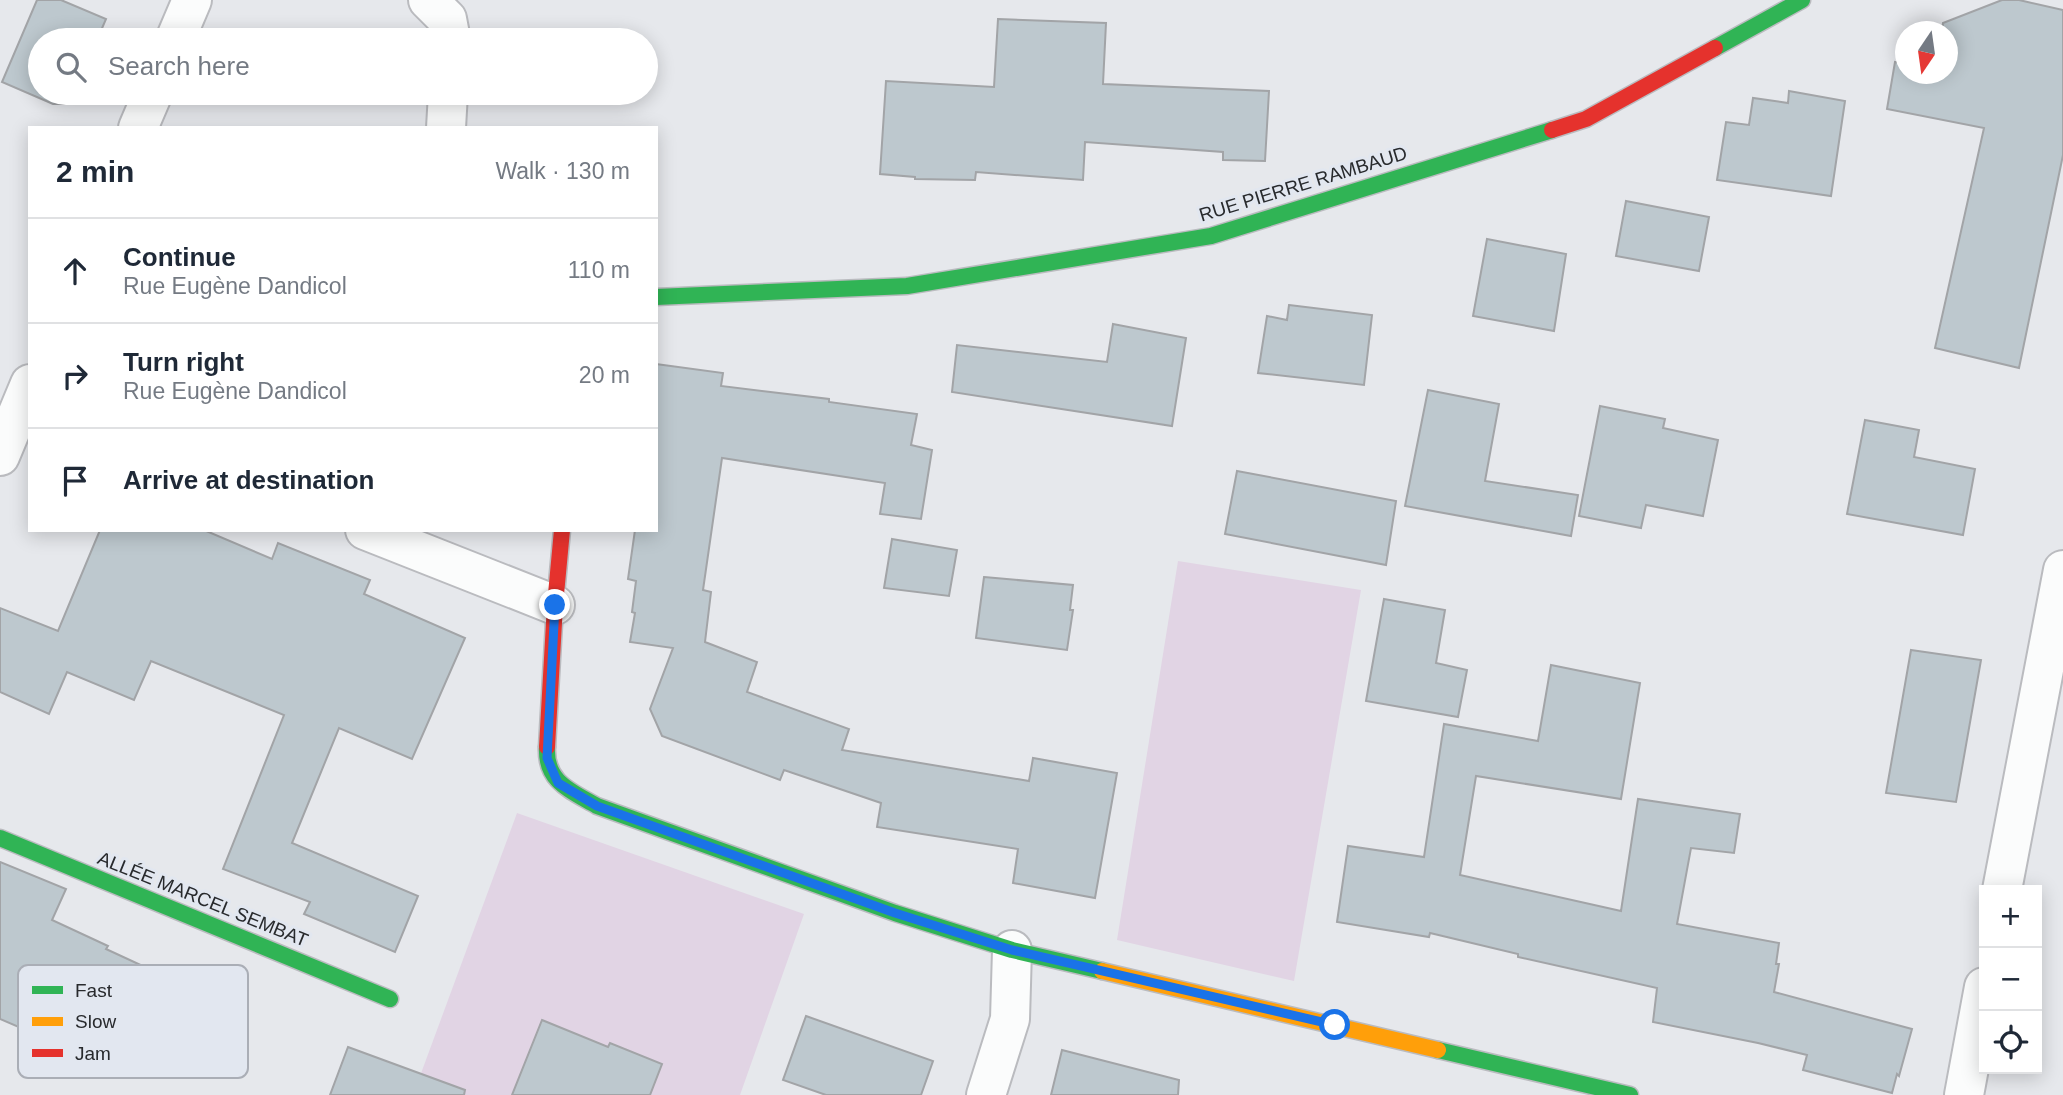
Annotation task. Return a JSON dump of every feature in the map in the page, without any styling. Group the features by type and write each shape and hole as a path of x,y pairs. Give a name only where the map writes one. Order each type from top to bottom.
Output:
{"street":[{"path":"180,28 192,0"},
{"path":"428,0 447,19 449,28"},
{"name":"RUE PIERRE RAMBAUD","path":"658,297 907,286 1211,236 1586,119 1802,0"},
{"path":"139,126 148,105"},
{"path":"446,126 447,105"},
{"path":"0,456 21,391"},
{"path":"370,532 555,605"},
{"path":"562,532 547,758 558,783 597,806 895,913 1012,950 1630,1095"},
{"path":"2004,885 2063,570"},
{"name":"ALLÉE MARCEL SEMBAT","path":"0,838 390,999"},
{"path":"986,1095 1010,1020 1012,950"},
{"path":"1964,1095 1980,1011"}],"shaded area":[{"path":"1178,561 1361,590 1294,981 1117,940"},
{"path":"517,813 804,914 740,1095 413,1095"}],"building":[{"path":"37,0 61,0 106,19 102,28 28,28 28,93 2,82"},
{"path":"2002,0 2019,0 2063,10 2063,155 2019,368 1935,348 1984,128 1887,109 1895,62 1895,84 1958,84 1958,21 1948,21"},
{"path":"998,19 1106,23 1103,84 1269,91 1265,161 1223,160 1223,152 1085,142 1083,180 976,172 975,180 915,179 880,174 886,81 994,87"},
{"path":"1789,91 1845,101 1831,196 1717,180 1726,122 1749,125 1753,98 1788,103"},
{"path":"1626,201 1709,217 1699,271 1616,256"},
{"path":"1487,239 1566,254 1554,331 1473,316"},
{"path":"1289,305 1372,315 1364,385 1258,373 1267,316 1287,320"},
{"path":"1113,324 1186,338 1172,426 952,392 957,345 1107,362"},
{"path":"658,364 723,373 721,386 829,399 829,402 917,414 911,445 932,450 921,519 880,514 885,483 722,458 703,590 711,592 705,642 757,662 747,692 849,729 842,750 1029,781 1033,758 1117,773 1095,898 1013,883 1018,849 877,827 881,803 784,770 780,780 662,736 650,709 673,648 630,642 635,613 632,612 636,581 628,579 635,532 658,532"},
{"path":"1428,390 1499,404 1485,481 1578,495 1571,536 1405,506"},
{"path":"1600,406 1665,419 1663,428 1718,440 1703,516 1646,505 1641,528 1579,516"},
{"path":"1865,420 1919,430 1914,457 1975,469 1963,535 1847,514"},
{"path":"1237,471 1396,501 1386,565 1225,534"},
{"path":"99,532 209,532 272,559 278,543 370,580 364,594 465,638 412,759 339,728 292,843 418,896 395,952 304,914 310,902 223,869 284,715 151,661 134,700 67,672 49,714 0,692 0,608 58,631"},
{"path":"892,539 957,550 949,596 884,588"},
{"path":"984,577 1073,585 1070,610 1073,610 1067,650 976,638"},
{"path":"1384,599 1445,610 1436,663 1467,670 1458,717 1366,701"},
{"path":"1911,650 1981,660 1956,802 1886,793"},
{"path":"1551,665 1640,683 1621,799 1476,776 1460,875 1621,911 1638,799 1740,814 1734,853 1691,848 1677,924 1779,943 1776,964 1779,964 1774,992 1912,1029 1892,1093 1803,1070 1807,1055 1653,1022 1657,988 1518,957 1518,954 1430,933 1429,937 1337,922 1348,846 1424,857 1444,724 1538,741"},
{"path":"0,862 66,889 52,920 108,946 106,949 141,965 18,965 18,1027 0,1019"},
{"path":"806,1016 933,1061 921,1095 826,1095 783,1080"},
{"path":"542,1020 608,1047 610,1043 662,1064 650,1095 512,1095"},
{"path":"348,1047 465,1090 464,1095 330,1095"},
{"path":"1062,1050 1179,1080 1178,1095 1051,1095"}],"traffic: fast":[{"path":"1715,48 1802,0"},
{"path":"658,297 907,286 1211,236 1552,130"},
{"path":"547,747 550,769 555,777 569,790 597,806 895,913 1012,950 1102,971"},
{"path":"0,838 390,999"},
{"path":"1438,1050 1630,1095"}],"traffic: slow":[{"path":"1102,971 1438,1050"}],"traffic: jam":[{"path":"1552,130 1586,119 1715,48"},
{"path":"547,747 562,532"}],"route":[{"path":"555,605 547,758 558,783 597,806 895,913 1012,950 1335,1025"}]}
